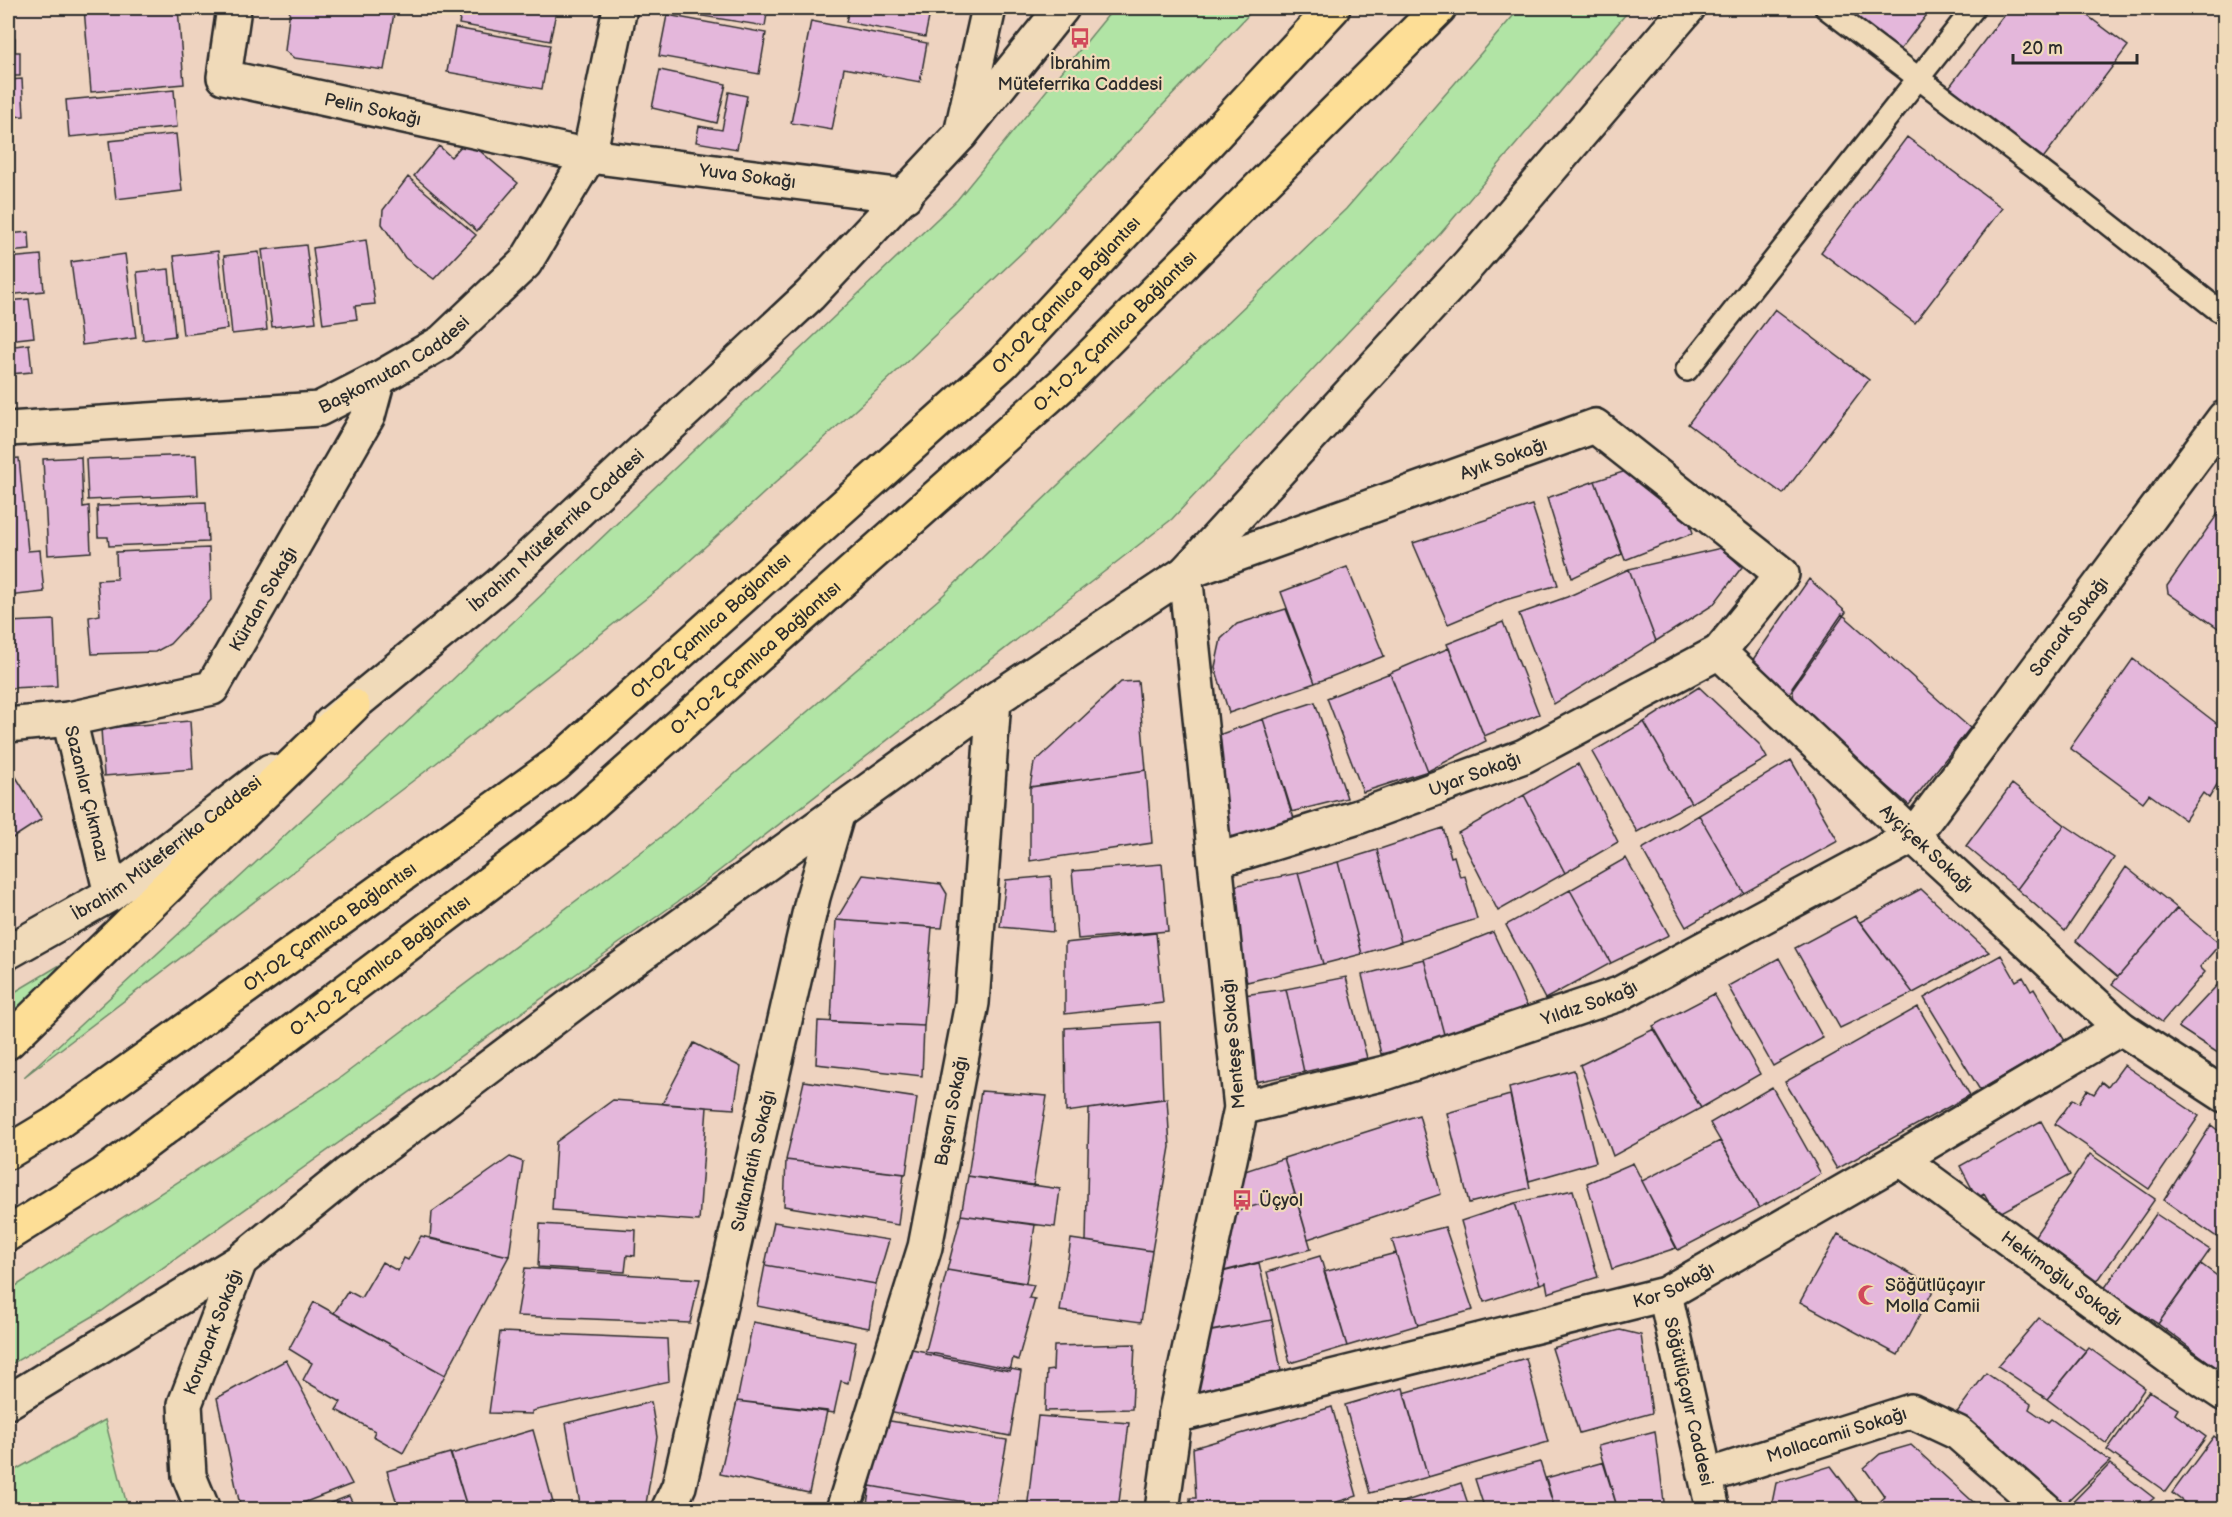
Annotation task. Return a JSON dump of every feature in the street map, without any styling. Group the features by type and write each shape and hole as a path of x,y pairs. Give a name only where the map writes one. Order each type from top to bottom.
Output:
{"highway":[{"name":"O1-O2 Çamlıca Bağlantısı","path":"8,1152 58,1122 555,765 1003,363 1333,8"},
{"name":"O-1-O-2 Çamlıca Bağlantısı","path":"8,1233 104,1174 579,815 1063,384 1439,8"},
{"path":"8,1042 353,706"}],"street":[{"name":"Pelin Sokağı","path":"234,8 224,77 589,156"},
{"name":"Başkomutan Caddesi","path":"8,429 319,409 378,379 442,342 525,263 589,156 620,8"},
{"name":"İbrahim Müteferrika Caddesi","path":"8,952 111,894 353,706 508,577 810,295 961,134 989,8"},
{"path":"961,134 1062,8"},
{"path":"8,1402 240,1261 346,1175 594,988 994,700 1185,573 1469,264 1688,8"},
{"name":"Yuva Sokağı","path":"589,156 905,196"},
{"name":"Kürdan Sokağı","path":"69,719 212,688 368,416 378,379"},
{"name":"Sancak Sokağı","path":"1913,836 2224,418"},
{"name":"Ayık Sokağı","path":"1185,573 1595,426 1782,574 1719,652"},
{"name":"Menteşe Sokağı","path":"1162,1509 1175,1416 1241,1108 1185,573"},
{"name":"Ayçiçek Sokağı","path":"1719,652 1913,836 2121,1028 2224,1095"},
{"name":"Uyar Sokağı","path":"1215,861 1358,818 1524,756 1719,652"},
{"name":"Başarı Sokağı","path":"843,1509 925,1247 972,1003 994,700"},
{"name":"Sazanlar Çıkmazı","path":"8,724 69,719 111,894"},
{"name":"Sultanfatih Sokağı","path":"668,1509 679,1486 813,897 838,812"},
{"name":"Yıldız Sokağı","path":"1241,1108 1385,1073 1619,994 1913,836"},
{"name":"Kor Sokağı","path":"1175,1416 1665,1294 2121,1028"},
{"name":"Hekimoğlu Sokağı","path":"1900,1159 2173,1360 2224,1394"},
{"name":"Korupark Sokağı","path":"203,1509 189,1476 185,1404 240,1261"},
{"name":"Söğütlüçayır Caddesi","path":"1665,1294 1713,1509"},
{"name":"Mollacamii Sokağı","path":"1707,1476 1911,1411 1958,1433 2046,1509"}],"lane":[{"path":"1826,8 1920,78 2218,310"},
{"path":"1687,370 1974,8"}],"green space":[{"path":"1114,8 1255,8 1029,246 876,391 662,586 435,764 24,1077 430,701 957,200"},
{"path":"1520,8 1631,8 1441,233 1172,519 697,888 102,1311 8,1366 8,1291 337,1080 661,837 939,599 1346,209"},
{"path":"75,956 8,1018 8,996"},
{"path":"105,1420 128,1509 8,1509 8,1474"}],"building":[{"path":"8,8 14,8 13,32 8,32"},
{"path":"84,8 178,8 184,84 91,92"},
{"path":"290,8 395,8 384,70 294,58 285,51"},
{"path":"462,8 557,8 550,41 459,24"},
{"path":"672,8 768,8 765,26 671,11"},
{"path":"849,8 931,8 925,37 846,22"},
{"path":"1843,8 1932,8 1900,50"},
{"path":"2009,8 2077,8 2128,46 2041,161 1947,90"},
{"path":"667,15 766,33 759,74 659,56"},
{"path":"811,21 927,43 920,82 844,68 832,130 791,123"},
{"path":"455,28 550,45 542,89 447,72"},
{"path":"8,38 15,38 15,52 20,52 20,76 8,76"},
{"path":"660,70 726,84 717,123 652,108"},
{"path":"22,79 24,116 8,117 8,80"},
{"path":"174,90 177,127 69,137 66,100"},
{"path":"729,92 747,96 737,149 696,142 699,126 722,130"},
{"path":"176,134 182,191 116,199 109,141"},
{"path":"1907,137 2002,208 1915,323 1821,252"},
{"path":"467,140 518,183 477,231 414,176 439,146 451,157"},
{"path":"408,177 476,235 434,279 405,258 382,224 383,210"},
{"path":"29,232 30,250 8,252 8,234"},
{"path":"366,240 375,304 355,306 357,319 323,324 313,248"},
{"path":"306,245 316,322 272,327 262,250"},
{"path":"218,251 227,329 183,335 174,256"},
{"path":"259,252 267,330 232,334 224,256"},
{"path":"125,254 136,338 82,345 71,262"},
{"path":"41,255 44,291 8,295 8,258"},
{"path":"169,269 175,336 143,340 137,272"},
{"path":"29,299 34,337 8,340 8,301"},
{"path":"1775,309 1869,380 1783,494 1688,424"},
{"path":"29,344 32,372 10,374 10,380 8,380 8,347"},
{"path":"196,455 198,495 88,500 86,459"},
{"path":"81,457 83,507 89,506 91,552 48,555 43,459"},
{"path":"19,458 28,551 40,550 44,592 8,596 8,459"},
{"path":"1629,470 1690,524 1693,533 1625,560 1595,481"},
{"path":"1595,481 1622,554 1572,578 1547,498"},
{"path":"206,502 208,542 109,546 108,537 98,537 97,506"},
{"path":"1532,505 1558,585 1505,600 1448,624 1413,543"},
{"path":"2224,505 2224,632 2168,593 2167,586"},
{"path":"209,548 211,600 170,644 155,652 92,654 89,617 100,615 97,580 117,579 116,552"},
{"path":"1721,548 1742,567 1713,605 1656,641 1629,569"},
{"path":"1347,567 1384,656 1315,683 1281,592"},
{"path":"1629,569 1656,641 1554,704 1519,614 1567,597"},
{"path":"1809,579 1846,612 1789,694 1752,661"},
{"path":"1286,609 1315,683 1229,713 1215,667 1221,639 1237,624"},
{"path":"1842,614 1970,728 1909,805 1795,705 1792,687"},
{"path":"54,620 57,686 9,688 8,622"},
{"path":"1503,622 1539,714 1484,736 1447,644"},
{"path":"1449,648 1486,741 1428,771 1390,673"},
{"path":"2133,659 2224,729 2224,773 2209,798 2203,793 2185,820 2149,794 2143,802 2070,748"},
{"path":"1390,673 1428,771 1363,792 1327,698"},
{"path":"1138,681 1146,770 1030,787 1034,763 1121,682"},
{"path":"1699,687 1759,744 1767,758 1691,803 1644,722"},
{"path":"1315,702 1347,798 1291,812 1263,719"},
{"path":"1263,719 1296,825 1217,843 1213,737"},
{"path":"190,721 193,769 104,776 101,728"},
{"path":"1644,722 1691,803 1637,832 1592,752"},
{"path":"1791,760 1838,841 1744,893 1699,815"},
{"path":"8,764 42,819 8,841"},
{"path":"1578,764 1618,842 1565,873 1524,795"},
{"path":"1146,770 1152,843 1030,861 1030,787"},
{"path":"2012,784 2065,825 2017,889 1966,846"},
{"path":"1524,795 1565,873 1498,911 1458,833"},
{"path":"1699,815 1744,893 1686,927 1642,849"},
{"path":"2065,825 2114,858 2065,931 2017,889"},
{"path":"1443,828 1451,857 1454,856 1460,877 1465,876 1477,919 1401,942 1377,850"},
{"path":"1377,850 1401,942 1362,954 1338,862"},
{"path":"1626,858 1669,935 1611,963 1570,890"},
{"path":"1338,862 1362,954 1323,964 1298,873"},
{"path":"1162,864 1168,931 1078,939 1072,871"},
{"path":"2126,867 2177,908 2118,977 2076,941"},
{"path":"1298,873 1323,964 1247,982 1223,888"},
{"path":"863,875 941,884 947,894 942,928 836,920"},
{"path":"1051,876 1053,932 1000,927 1006,880"},
{"path":"1921,889 1989,952 1913,993 1860,922"},
{"path":"1570,890 1611,963 1545,999 1506,925"},
{"path":"2177,908 2220,944 2200,967 2205,972 2162,1022 2112,984"},
{"path":"1855,916 1913,993 1840,1028 1795,948"},
{"path":"836,920 932,927 924,1026 831,1022"},
{"path":"1493,932 1527,1006 1445,1038 1424,959"},
{"path":"1156,933 1163,1003 1065,1014 1065,943"},
{"path":"2001,955 2016,981 2023,977 2031,991 2034,989 2065,1041 1980,1090 1924,998"},
{"path":"1779,958 1823,1038 1773,1066 1728,986"},
{"path":"1424,959 1445,1038 1381,1054 1362,975"},
{"path":"1346,977 1367,1058 1304,1072 1286,989"},
{"path":"2224,978 2224,1057 2178,1027"},
{"path":"1286,989 1304,1072 1241,1085 1237,996"},
{"path":"1714,994 1760,1074 1701,1108 1653,1026"},
{"path":"1918,1007 1970,1095 1837,1169 1785,1082"},
{"path":"818,1021 924,1026 922,1076 816,1064"},
{"path":"1160,1022 1163,1099 1066,1112 1065,1028"},
{"path":"1654,1029 1701,1108 1613,1156 1580,1065"},
{"path":"694,1043 741,1067 734,1109 662,1104"},
{"path":"2124,1065 2199,1116 2149,1189 2055,1124 2073,1099 2079,1103 2087,1090 2094,1094 2102,1082 2108,1087"},
{"path":"1574,1070 1596,1162 1529,1181 1509,1088"},
{"path":"804,1081 917,1098 906,1174 786,1160"},
{"path":"1772,1087 1821,1174 1759,1208 1710,1123"},
{"path":"981,1091 1047,1096 1033,1186 968,1176"},
{"path":"1510,1095 1530,1188 1469,1203 1447,1113"},
{"path":"1167,1098 1170,1147 1152,1251 1086,1241 1089,1109"},
{"path":"613,1100 707,1107 699,1221 552,1210 556,1142"},
{"path":"1419,1115 1441,1194 1308,1239 1284,1158"},
{"path":"2041,1121 2070,1175 1996,1215 1984,1194 1977,1198 1960,1166"},
{"path":"2211,1125 2224,1135 2224,1242 2164,1200"},
{"path":"1720,1141 1759,1208 1678,1250 1642,1181"},
{"path":"2090,1154 2155,1199 2094,1286 2030,1243"},
{"path":"510,1157 523,1162 509,1256 430,1239 432,1212"},
{"path":"1284,1158 1295,1194 1230,1213 1236,1174"},
{"path":"786,1160 904,1174 898,1225 784,1206"},
{"path":"1633,1163 1676,1248 1612,1269 1587,1183"},
{"path":"968,1176 1060,1189 1055,1227 961,1215"},
{"path":"1573,1190 1598,1277 1548,1293 1546,1282 1540,1284 1515,1203"},
{"path":"1295,1194 1311,1249 1224,1271 1221,1254 1230,1213"},
{"path":"1515,1203 1540,1284 1484,1302 1461,1221"},
{"path":"2156,1214 2210,1250 2158,1324 2104,1289"},
{"path":"961,1215 1035,1225 1026,1283 947,1270"},
{"path":"774,1222 889,1240 876,1284 765,1265"},
{"path":"540,1224 636,1230 635,1256 627,1255 625,1272 538,1267"},
{"path":"1445,1227 1473,1310 1418,1325 1392,1240"},
{"name":"Söğütlüçayır Molla Camii","path":"1838,1234 1935,1287 1898,1355 1800,1302"},
{"path":"421,1236 509,1256 445,1375 334,1313 348,1291 361,1298 382,1262 398,1271 404,1258 408,1260"},
{"path":"1071,1239 1152,1251 1141,1322 1060,1311"},
{"path":"1396,1253 1418,1325 1347,1346 1324,1272"},
{"path":"1320,1256 1347,1346 1290,1363 1267,1272"},
{"path":"1259,1263 1272,1320 1212,1331 1207,1296 1214,1274"},
{"path":"2201,1264 2224,1281 2224,1357 2217,1368 2158,1324"},
{"path":"765,1265 876,1284 869,1328 757,1306"},
{"path":"525,1268 700,1279 690,1323 517,1316"},
{"path":"947,1270 1034,1285 1029,1298 1035,1299 1018,1360 1013,1358 1010,1371 925,1354"},
{"path":"314,1302 445,1375 403,1453 373,1436 375,1431 336,1410 341,1402 303,1380 312,1363 289,1349"},
{"path":"2039,1318 2086,1351 2047,1399 1998,1366"},
{"path":"1272,1320 1281,1371 1191,1393 1199,1333"},
{"path":"753,1322 856,1342 848,1383 841,1381 834,1413 737,1401"},
{"path":"1620,1330 1641,1335 1652,1413 1579,1433 1552,1348"},
{"path":"500,1332 667,1339 669,1381 532,1411 532,1414 489,1413"},
{"path":"1135,1344 1132,1409 1045,1411 1047,1371 1053,1370 1054,1346"},
{"path":"902,1347 1021,1371 1010,1436 888,1412"},
{"path":"2089,1348 2145,1388 2107,1444 2047,1399"},
{"path":"1526,1358 1548,1442 1428,1477 1404,1393"},
{"path":"286,1360 352,1484 285,1510 241,1510 217,1398"},
{"path":"1986,1373 2031,1404 2029,1409 2048,1422 2051,1419 2110,1461 2062,1507 1952,1419"},
{"path":"1403,1388 1428,1477 1370,1493 1345,1405"},
{"path":"2149,1391 2178,1409 2175,1414 2206,1437 2166,1492 2107,1450"},
{"path":"737,1401 827,1411 809,1493 720,1474"},
{"path":"651,1402 657,1437 645,1510 581,1510 566,1423"},
{"path":"1332,1407 1357,1496 1310,1510 1191,1510 1190,1498 1196,1498 1193,1448"},
{"path":"1038,1416 1129,1423 1118,1510 1027,1510"},
{"path":"884,1420 1007,1440 995,1507 870,1486"},
{"path":"533,1430 555,1510 468,1510 451,1454"},
{"path":"1655,1431 1665,1510 1618,1510 1598,1446"},
{"path":"2214,1436 2224,1444 2224,1510 2194,1510 2172,1493"},
{"path":"1911,1445 1982,1510 1882,1510 1877,1504 1885,1497 1864,1468 1880,1454"},
{"path":"450,1453 468,1510 399,1510 387,1471"},
{"path":"1540,1462 1555,1510 1485,1510 1475,1479"},
{"path":"1604,1462 1618,1510 1555,1510 1546,1478"},
{"path":"2110,1464 2154,1498 2140,1510 2065,1510"},
{"path":"1831,1466 1864,1510 1777,1510 1772,1503 1776,1483"},
{"path":"1461,1483 1470,1510 1399,1510 1397,1504"},
{"path":"870,1486 995,1507 994,1510 866,1510"},
{"path":"349,1496 356,1510 312,1510"}],"place":[{"name":"İbrahim Müteferrika Caddesi","path":"1080,38"},
{"name":"Üçyol","path":"1242,1200"},
{"name":"Söğütlüçayır Molla Camii","path":"1868,1295"}]}
